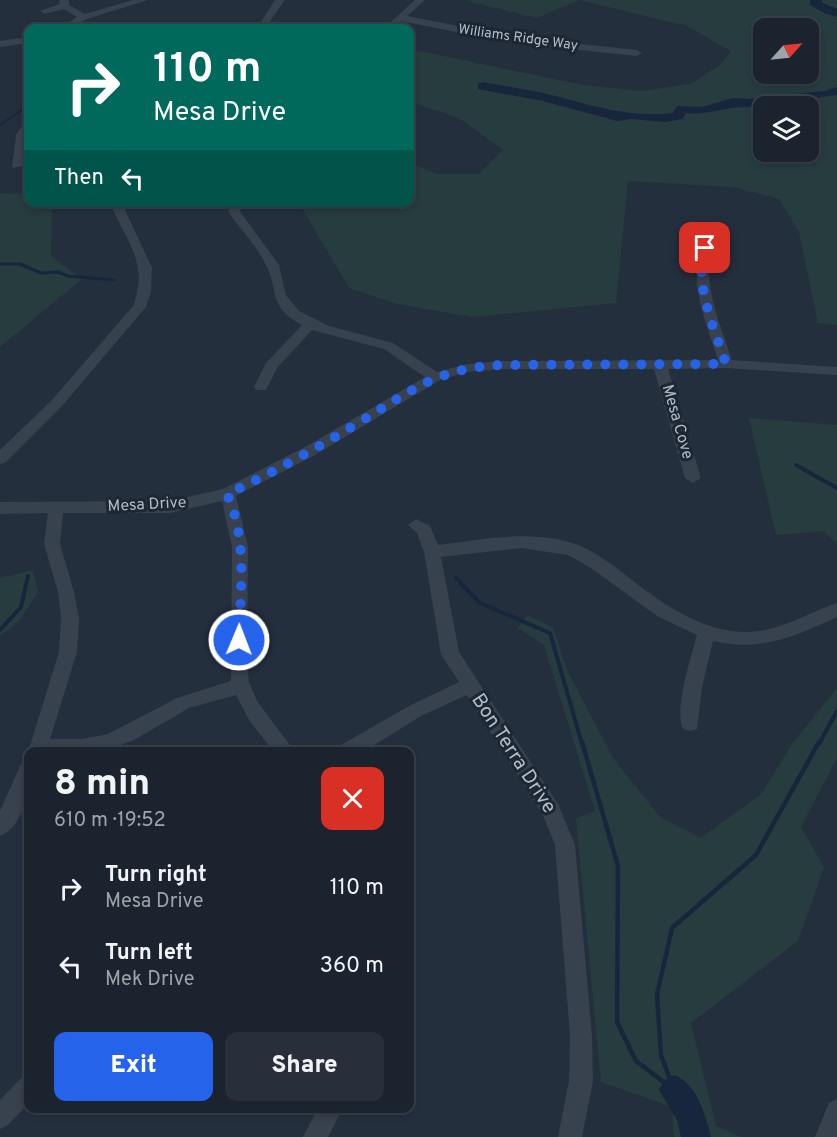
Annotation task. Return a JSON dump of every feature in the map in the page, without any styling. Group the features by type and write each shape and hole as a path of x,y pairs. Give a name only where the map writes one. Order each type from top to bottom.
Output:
{"street":[{"path":"72,24 84,17 143,0"},
{"path":"264,24 280,0"},
{"path":"393,24 420,0"},
{"path":"45,11 65,3 84,17"},
{"name":"Williams Ridge Way","path":"400,18 513,40 637,52"},
{"path":"0,44 24,41"},
{"path":"16,166 21,135 24,131"},
{"path":"0,459 57,403 140,308 146,294 149,273 142,253 119,207"},
{"path":"234,207 235,213 274,267 277,292 282,303 309,325 380,342 403,353 435,377"},
{"path":"705,248 700,262 701,278 726,364"},
{"path":"261,387 271,366 309,325"},
{"name":"Mesa Drive","path":"0,508 170,507 227,494 335,437 435,377 486,365 726,364 837,371"},
{"name":"Mesa Cove","path":"660,366 693,478"},
{"path":"227,494 236,515 241,538 238,661 241,686 251,711 282,747"},
{"path":"39,747 68,652 70,618 66,592 52,544 57,508"},
{"name":"Bon Terra Drive","path":"416,525 424,530 432,552 450,654 468,686 551,810 565,845 581,1036 581,1081 570,1137"},
{"path":"432,552 521,542 573,551 595,562 669,616 706,633 740,639 764,638 837,610"},
{"path":"690,723 693,687 706,633"},
{"path":"89,747 109,742 141,729 182,704 205,694 241,686"},
{"path":"355,747 416,711 468,686"},
{"path":"0,827 9,815 24,779"},
{"path":"0,1117 24,1091"},
{"path":"827,1137 837,1111"},
{"path":"315,1137 328,1113"}],"green space":[{"path":"474,0 579,0 537,18 466,1"},
{"path":"579,0 837,0 837,325 818,323 799,232 779,199 733,187 628,181 616,303 472,317 397,304 349,288 301,207 414,207 414,165 437,174 479,174 503,150 459,118 414,103 414,50 583,85 641,91 690,84 720,65 731,51 687,26"},
{"path":"0,193 24,194 24,207 52,207 51,256 82,279 0,347"},
{"path":"749,418 837,425 837,544 824,531 776,535"},
{"path":"33,570 38,592 20,620 0,636 0,578"},
{"path":"527,615 553,628 567,670 613,758 661,818 701,838 761,794 792,744 837,688 837,758 801,827 824,867 798,941 691,1023 716,1126 741,1137 674,1137 672,1107 601,1082 576,819 595,811 544,645 518,628"}],"waterway":[{"path":"817,0 814,3 837,13"},
{"path":"483,86 544,97 617,117 631,115 665,118 678,116 682,109 702,111 733,102 748,103 826,95 837,91"},
{"path":"0,125 24,109"},
{"path":"0,264 20,264 41,273 58,272 68,276 114,280"},
{"path":"796,465 837,488"},
{"path":"0,630 21,607 28,576"},
{"path":"456,578 480,603 550,633 582,744"},
{"path":"819,744 837,711"},
{"path":"582,742 618,866 617,1022 636,1061 674,1090 661,1055 657,995 672,928 756,855 819,742"},
{"path":"674,1090 690,1114 696,1137"}],"route":[{"path":"239,640 241,538 236,515 227,494 254,482 344,432 416,386 435,377 466,368 486,365 726,364 701,278 700,262 705,248"}]}
